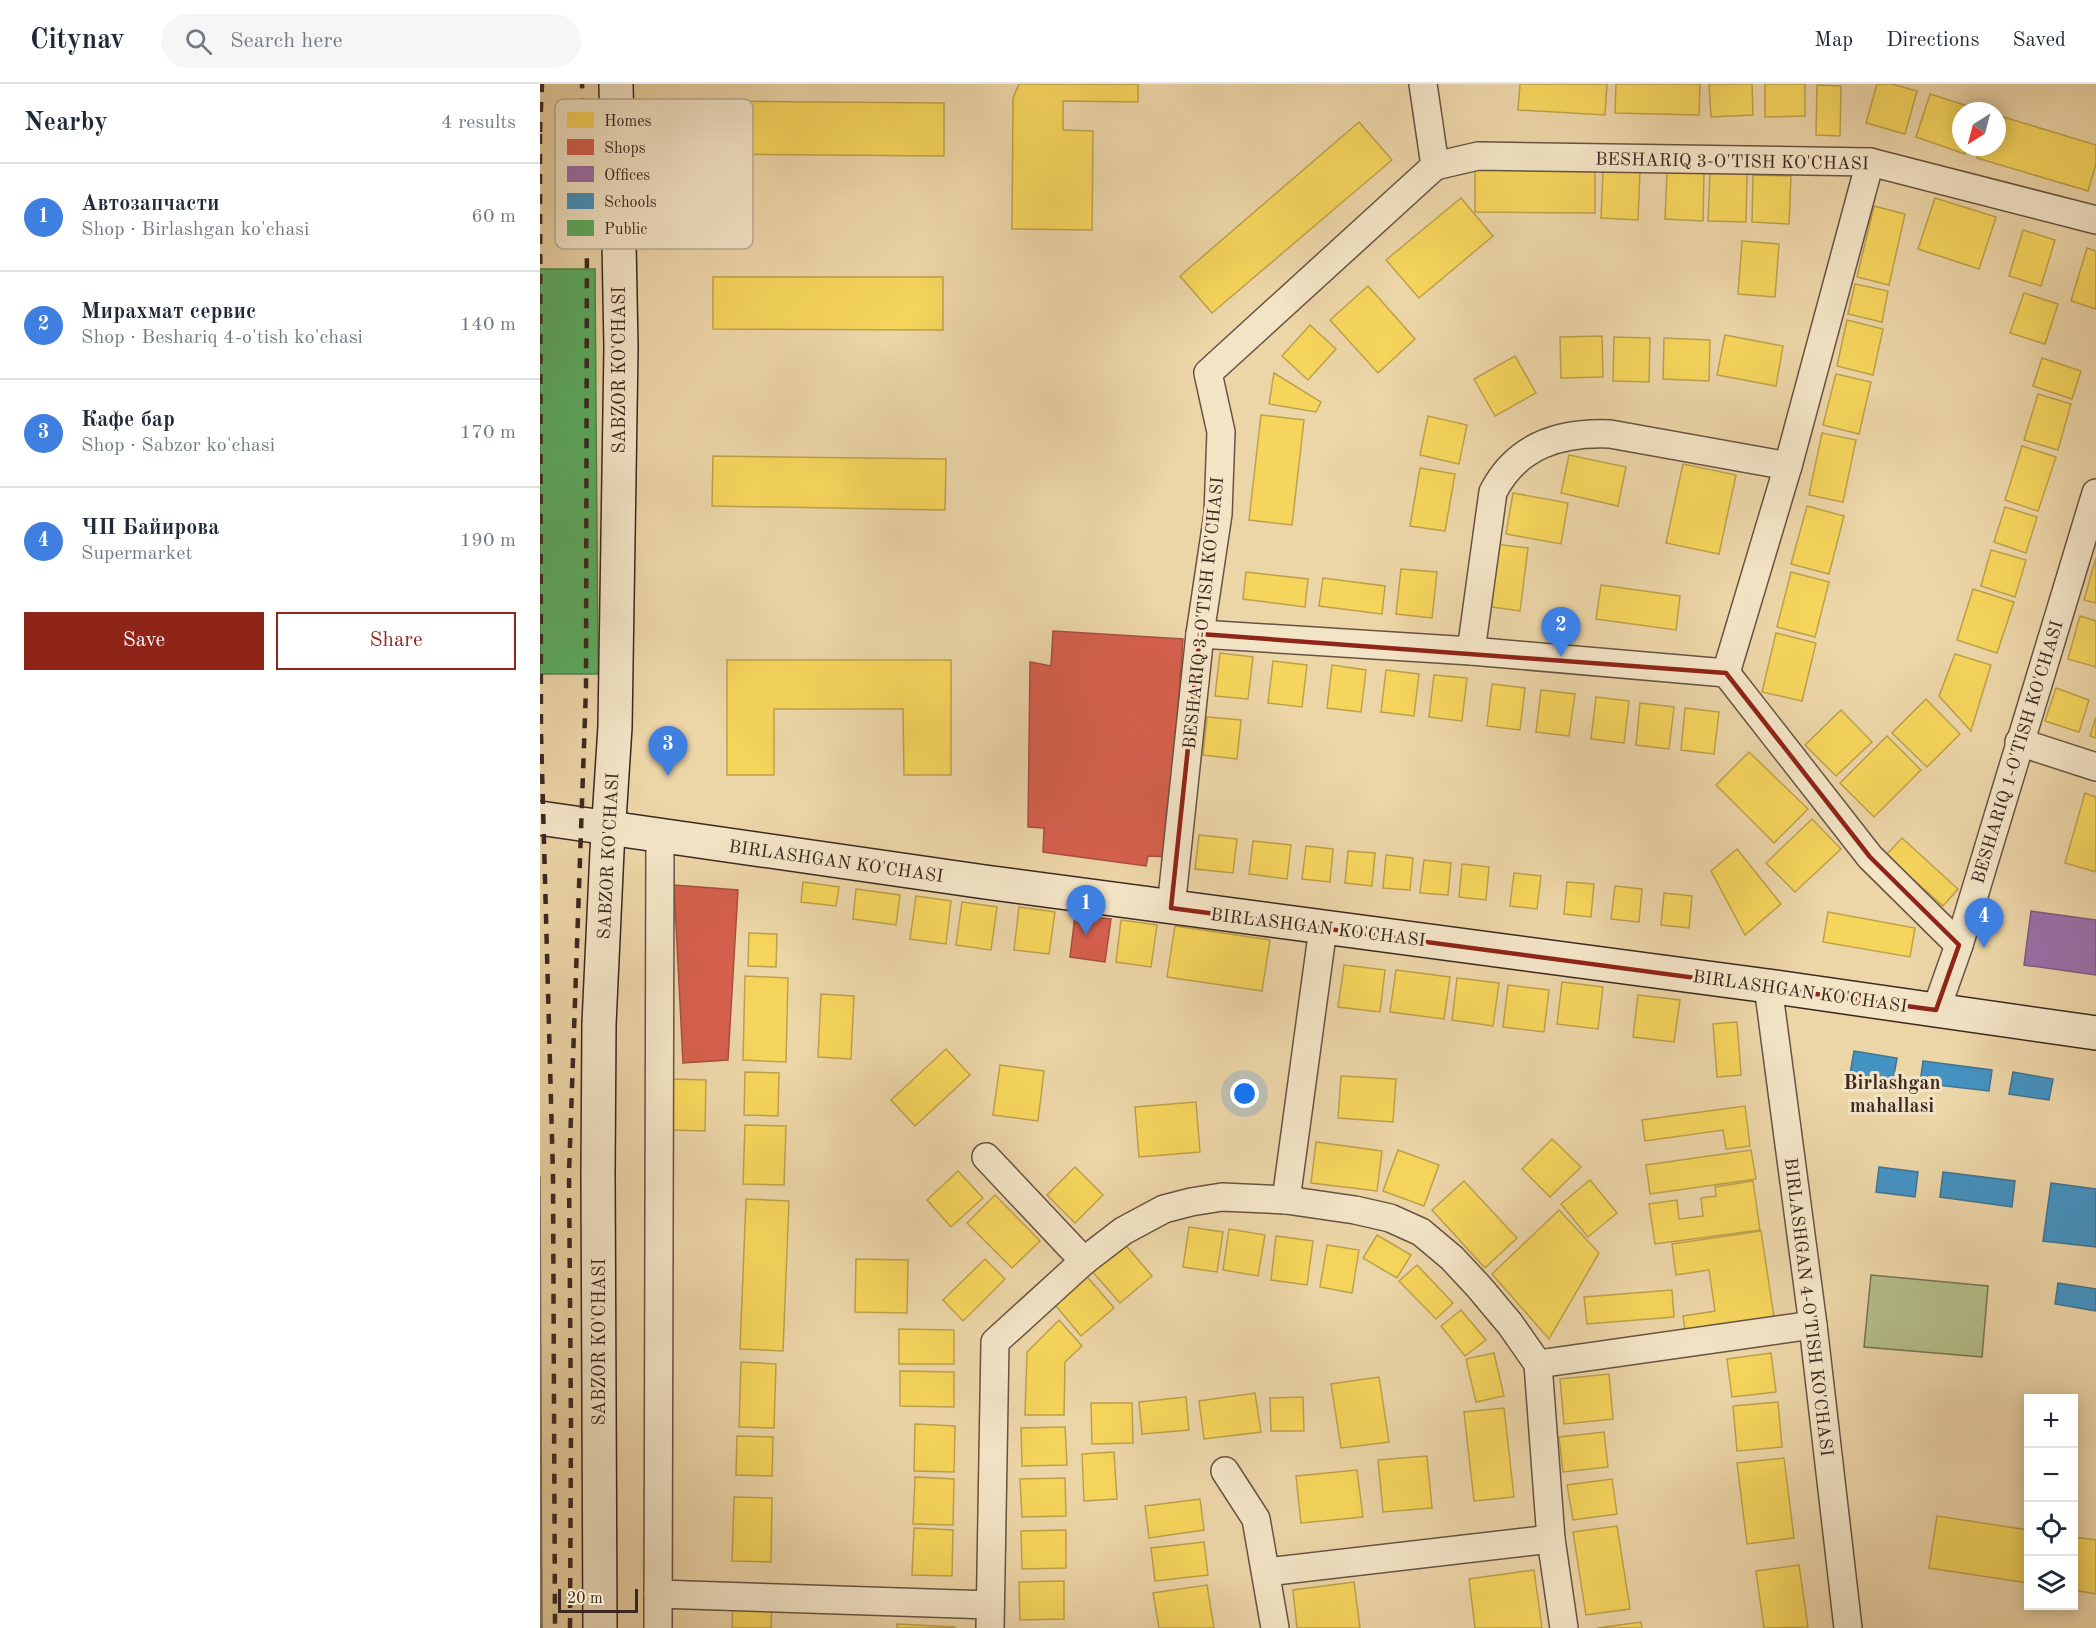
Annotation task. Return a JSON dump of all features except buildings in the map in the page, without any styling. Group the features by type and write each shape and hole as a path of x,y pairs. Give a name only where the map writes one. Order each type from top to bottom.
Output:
{"main road":[{"name":"SABZOR KO'CHASI","path":"616,84 616,99"},
{"name":"SABZOR KO'CHASI","path":"600,1628 599,1024 615,727 621,348 619,249"},
{"name":"BIRLASHGAN KO'CHASI","path":"540,818 1171,908 1768,986 2096,1033"}],"street":[{"path":"1423,84 1435,166"},
{"name":"BESHARIQ 3-O'TISH KO'CHASI","path":"1171,908 1200,634 1218,514 1221,432 1208,373 1435,166 1478,156 1870,162 2096,220"},
{"path":"1726,673 1788,466 1870,162"},
{"path":"1471,651 1493,492 1500,478 1510,466 1533,449 1556,438 1584,433 1610,434 1788,466"},
{"name":"BESHARIQ 1-O'TISH KO'CHASI","path":"1936,1010 1959,945 2096,493"},
{"path":"1200,634 1471,651 1726,673 1870,856 1959,945"},
{"path":"2019,742 2096,767"},
{"path":"658,1628 660,836"},
{"path":"1286,1200 1323,928"},
{"name":"BIRLASHGAN 4-O'TISH KO'CHASI","path":"1768,986 1813,1325 1848,1628"},
{"path":"986,1157 1084,1261"},
{"path":"658,1594 990,1617 995,1342 1084,1261 1123,1231 1164,1209 1222,1197 1286,1200 1355,1210 1382,1216 1420,1232 1452,1258 1510,1324 1538,1364 1551,1539 1564,1628"},
{"path":"1538,1364 1813,1325"},
{"path":"1225,1471 1256,1519 1275,1628"},
{"path":"1266,1572 1551,1539"}],"highlighted area":[{"path":"1200,634 1726,673 1870,857 1959,945 1936,1010 1171,908"}],"green space":[{"path":"540,1176 542,1628 540,1628"},
{"path":"1871,1275 1988,1286 1982,1357 1864,1347"}],"railway":[{"path":"540,132 542,84"},
{"path":"582,84 583,99"},
{"path":"540,134 541,732 553,1175 555,1628"},
{"path":"570,1628 569,1173 586,688 587,249"}],"place":[{"name":"Мирахмат сервис","path":"1561,657"},
{"name":"Кафе бар","path":"668,776"},
{"name":"Автозапчасти","path":"1086,935"},
{"name":"ЧП Байирова","path":"1984,948"}],"district":[{"name":"Birlashgan mahallasi","path":"1892,1094"}]}
